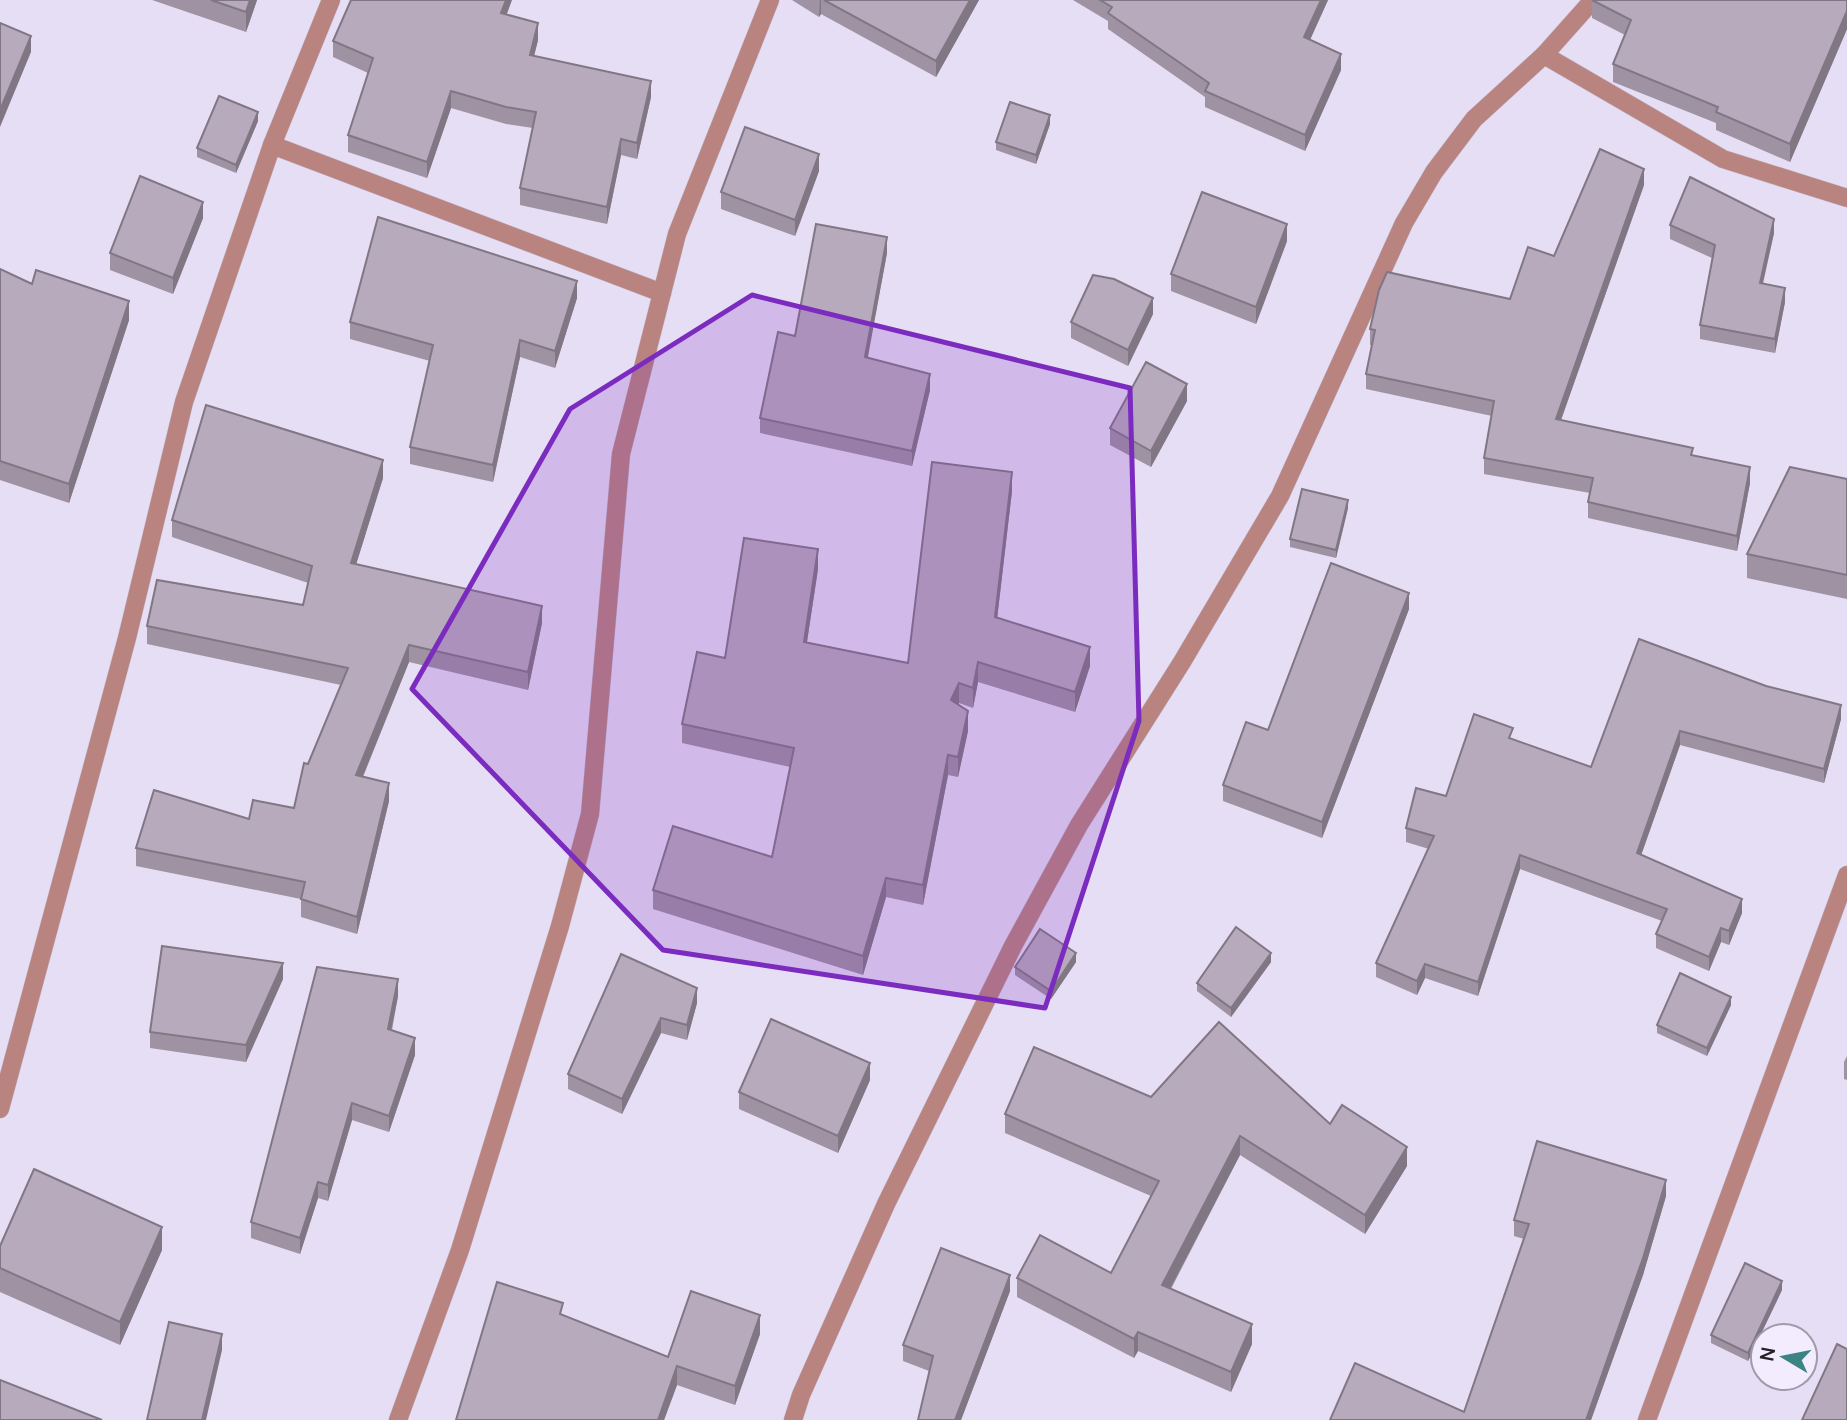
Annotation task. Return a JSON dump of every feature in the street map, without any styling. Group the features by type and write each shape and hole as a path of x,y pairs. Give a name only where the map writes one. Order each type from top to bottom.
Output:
{"street":[{"path":"0,1109 123,652 184,402 272,145 331,0"},
{"path":"398,1420 460,1250 556,939 590,814 621,454 677,234 770,0"},
{"path":"793,1420 801,1395 886,1204 1013,946 1079,825 1182,662 1280,496 1404,223 1434,172 1474,120 1544,55 1593,0"},
{"path":"1544,55 1723,159 1847,198"},
{"path":"272,145 662,293"},
{"path":"1647,1420 1847,875"}],"highlighted area":[{"path":"752,295 1130,388 1139,721 1045,1008 663,950 412,689 570,409"}],"building":[{"path":"211,0 250,0 246,12"},
{"path":"351,0 506,0 501,13 538,23 530,55 651,81 637,143 621,139 607,207 520,188 536,112 506,107 451,91 427,162 348,135 373,58 333,41"},
{"path":"824,0 970,0 936,61"},
{"path":"1100,0 1321,0 1304,37 1341,54 1305,135 1205,91 1209,83 1108,13 1112,7"},
{"path":"1592,0 1847,0 1847,11 1790,144 1716,112 1718,107 1613,64 1631,20"},
{"path":"0,23 31,36 0,110"},
{"path":"219,96 258,112 236,165 197,148"},
{"path":"1010,102 1050,115 1036,155 996,142"},
{"path":"745,127 819,154 795,220 721,192"},
{"path":"1600,149 1644,169 1556,419 1693,448 1691,455 1750,467 1737,536 1588,502 1593,478 1484,458 1494,401 1366,374 1375,330 1370,329 1379,290 1387,272 1510,299 1528,247 1554,256"},
{"path":"140,176 203,202 173,278 110,253"},
{"path":"1690,177 1774,219 1760,283 1785,288 1775,339 1700,325 1715,245 1670,225"},
{"path":"1202,192 1287,224 1256,307 1171,274"},
{"path":"378,217 577,281 555,351 520,340 493,465 410,447 433,345 350,322"},
{"path":"816,224 887,237 865,357 930,374 912,451 760,418 778,332 795,336"},
{"path":"0,269 32,284 36,270 129,301 69,484 0,461"},
{"path":"1093,275 1114,279 1153,298 1128,350 1071,322"},
{"path":"1146,362 1187,384 1151,451 1110,428"},
{"path":"206,405 383,460 351,563 542,606 528,672 409,645 356,775 389,783 357,917 301,899 305,882 136,848 154,790 249,819 253,800 294,808 304,763 308,764 348,668 147,626 157,580 303,605 312,566 172,520"},
{"path":"932,462 1012,472 995,617 1090,647 1075,692 978,662 973,688 959,683 951,700 968,711 958,757 948,755 923,885 886,878 863,956 653,890 673,826 772,857 794,748 682,724 697,652 725,658 744,538 818,549 804,642 908,663"},
{"path":"1790,467 1847,479 1847,575 1747,554"},
{"path":"1302,489 1348,500 1336,550 1290,539"},
{"path":"1331,563 1409,593 1322,822 1223,785 1246,722 1268,730"},
{"path":"1639,639 1766,686 1841,705 1824,769 1680,731 1637,853 1742,899 1729,931 1721,928 1709,957 1656,934 1667,909 1520,855 1478,982 1425,964 1417,981 1376,963 1434,836 1406,828 1416,788 1446,796 1474,714 1513,728 1509,738 1591,767"},
{"path":"1236,927 1271,953 1231,1008 1197,983"},
{"path":"1040,929 1076,953 1051,991 1015,967"},
{"path":"162,946 283,963 246,1045 150,1032"},
{"path":"621,954 697,988 687,1025 661,1018 622,1099 568,1074"},
{"path":"317,967 398,979 388,1029 415,1038 389,1116 352,1103 328,1185 318,1182 300,1238 251,1222"},
{"path":"1680,973 1731,997 1707,1048 1657,1025"},
{"path":"771,1019 870,1063 838,1136 739,1092"},
{"path":"1219,1022 1330,1124 1342,1105 1407,1147 1365,1215 1240,1136 1162,1285 1252,1324 1231,1372 1138,1332 1134,1339 1017,1278 1040,1235 1111,1273 1159,1181 1005,1114 1034,1047 1151,1097"},
{"path":"1537,1141 1666,1180 1643,1258 1586,1420 1330,1420 1355,1363 1464,1412 1529,1224 1514,1220"},
{"path":"34,1169 162,1227 120,1322 0,1268 0,1246"},
{"path":"941,1248 1010,1275 955,1420 918,1420 933,1356 903,1345"},
{"path":"1745,1263 1782,1281 1763,1322 1749,1322 1748,1353 1711,1335"},
{"path":"497,1282 563,1303 560,1314 668,1357 691,1291 760,1315 735,1386 677,1366 658,1420 456,1420"},
{"path":"169,1322 222,1334 202,1420 147,1420"},
{"path":"1837,1344 1847,1349 1847,1420 1802,1420 1815,1392 1819,1392 1819,1383"},
{"path":"0,1380 102,1420 0,1420"}]}
